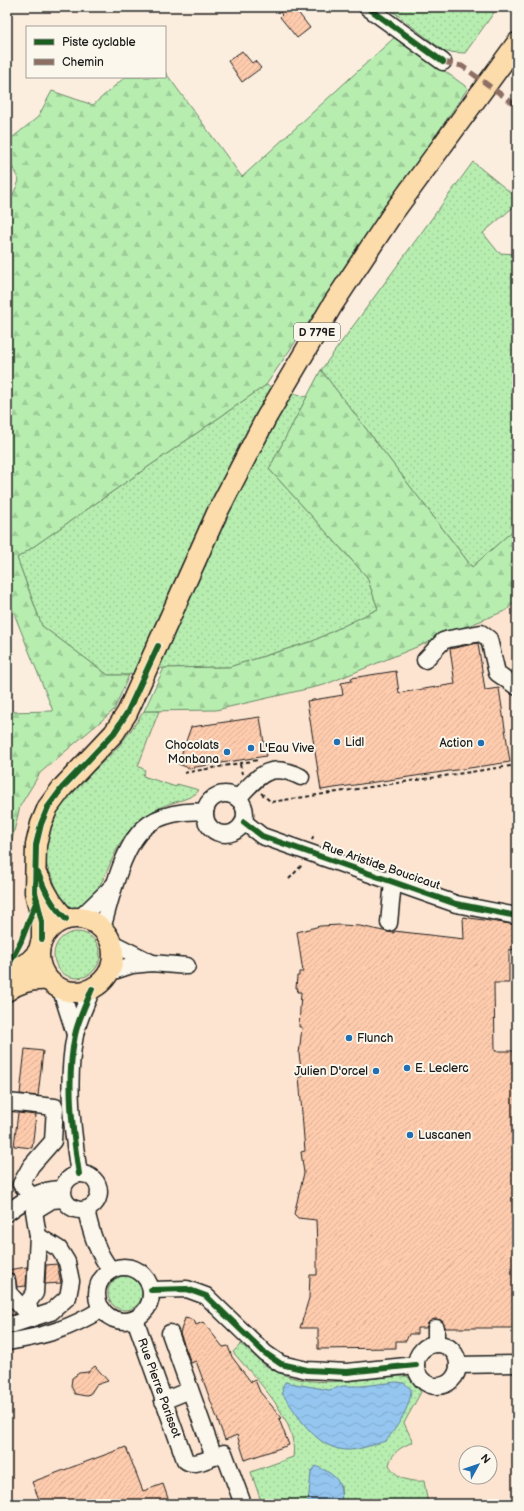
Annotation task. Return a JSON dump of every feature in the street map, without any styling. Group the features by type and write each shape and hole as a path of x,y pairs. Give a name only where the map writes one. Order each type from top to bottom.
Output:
{"main road":[{"name":"D 779E","path":"40,945 42,922 35,892 36,845 41,824 48,807 62,788 114,733 127,714 217,513 266,418 334,304 393,213 517,43"},
{"name":"D 779E","path":"36,870 46,893 56,910 73,919"},
{"path":"7,974 30,961 52,927 73,919 92,922 106,936 113,952 112,963 108,973 101,982 92,989 82,992 71,992 36,979 24,982 7,991"},
{"path":"40,945 40,967 54,985"}],"street":[{"path":"367,7 443,62"},
{"path":"425,660 443,641 449,638 481,633 489,640 497,673 517,687"},
{"path":"238,798 262,775 276,769 288,770 301,777"},
{"path":"227,793 238,798 245,809 244,822 234,832 221,833 211,828 205,812 207,806 216,796 227,793"},
{"path":"152,963 106,936 114,885 130,845 144,827 167,815 198,811 205,812"},
{"name":"Rue Aristide Boucicaut","path":"244,822 262,836 456,904 517,916"},
{"path":"389,924 393,882"},
{"path":"73,919 114,885"},
{"path":"108,973 132,965 152,963 187,966"},
{"path":"54,985 75,1034"},
{"path":"79,1174 72,1130 70,1086 75,1034 92,989"},
{"path":"7,1102 55,1107 53,1141 31,1166 21,1184 32,1196"},
{"path":"7,1213 25,1199 50,1189 63,1194 70,1208 81,1211 86,1210 98,1200 99,1190 94,1180 84,1174 79,1174 68,1179 63,1194 34,1211 38,1236 35,1293 28,1302 31,1318"},
{"path":"86,1210 91,1231 102,1259 111,1270"},
{"path":"9,1321 31,1318 51,1312 68,1296 71,1282 68,1262 59,1250 38,1236"},
{"path":"120,1267 136,1270 146,1278 151,1290 151,1298 148,1307 142,1314 126,1321 117,1320 108,1316 98,1301 98,1288 104,1276 111,1270 120,1267"},
{"path":"7,1281 8,1292 31,1318"},
{"path":"151,1290 187,1289 206,1296 265,1353 281,1364 307,1370 347,1372 416,1365"},
{"path":"7,1342 40,1337 70,1327 102,1309"},
{"name":"Rue Pierre Parissot","path":"135,1318 184,1457 190,1463 214,1457"},
{"path":"436,1328 436,1344"},
{"path":"170,1333 214,1457 224,1453 243,1504"},
{"path":"436,1344 443,1345 454,1353 458,1365 454,1377 449,1382 437,1386 425,1382 417,1371 416,1365 417,1359 424,1348 436,1344"},
{"path":"458,1365 517,1364"},
{"path":"163,1401 190,1390"}],"path":[{"path":"184,773 260,760"},
{"path":"240,764 243,776 271,802 517,765"},
{"path":"312,840 314,833"},
{"path":"289,879 306,862"}],"shaded area":[{"path":"517,599 517,1504 7,1504 7,861 20,806 40,773 114,710 216,710 324,685 507,610"}],"green space":[{"path":"387,7 498,7 465,53 445,52"},
{"path":"396,36 468,88 266,385 17,558 42,626 108,675 129,675 114,710 40,773 20,806 7,861 7,712 53,711 7,596 7,208 19,181 7,156 7,142 38,117 52,91 93,105 124,78 166,78 166,73 242,177"},
{"path":"473,162 517,198 517,204 483,233 499,253 517,254 517,527 472,567 321,370"},
{"path":"321,370 472,567 517,527 517,599 507,610 324,685 216,710 144,711 164,668 229,667 313,641 378,609 367,577 269,469"},
{"path":"266,385 307,397 269,469 367,577 378,609 313,641 229,667 164,668 129,675 108,675 42,626 17,558"},
{"path":"144,711 159,711 138,766 145,770 143,776 176,787 177,784 199,790 192,796 157,809 134,826 118,846 103,880 96,891 76,910 64,901 46,863 45,845 49,828 57,812 68,797 119,746"},
{"path":"72,932 82,932 90,936 96,942 100,950 100,960 96,968 90,974 82,978 72,978 64,974 58,968 54,960 54,950 58,942 64,936"},
{"path":"125,1276 137,1281 142,1293 137,1305 125,1310 113,1305 108,1293 113,1281"},
{"path":"241,1344 271,1369 291,1377 323,1382 407,1376 421,1392 404,1423 413,1442 398,1450 390,1460 389,1465 396,1474 404,1479 424,1481 428,1504 342,1504 341,1486 308,1504 262,1504 251,1472 293,1457 293,1443 289,1428 274,1400 233,1352"}],"water":[{"path":"285,1382 329,1390 343,1386 361,1386 396,1382 404,1383 411,1389 409,1403 406,1410 386,1441 364,1448 350,1450 338,1449 328,1445 310,1432 283,1395 282,1388"},
{"path":"316,1466 334,1476 337,1480 341,1489 342,1504 308,1504 311,1472"}],"building":[{"path":"276,7 294,7 310,28 297,38 280,17 282,15"},
{"path":"242,51 252,63 255,61 261,68 242,82 228,61"},
{"path":"478,643 485,690 499,688 510,762 321,790 307,701 343,695 341,683 352,681 351,678 396,671 399,693 455,684 450,649"},
{"path":"260,717 266,756 189,768 178,764 191,727"},
{"name":"Luscanen","path":"463,917 517,925 517,949 509,950 509,983 494,983 495,1051 517,1051 515,1328 446,1328 441,1320 436,1319 428,1323 426,1328 417,1328 417,1334 409,1334 406,1341 396,1341 396,1348 318,1349 318,1328 300,1328 309,1298 310,1275 317,1275 316,1220 298,1218 294,1214 304,1173 301,1152 305,1151 299,1076 302,1076 299,1054 302,1027 299,1027 301,992 297,992 298,988 296,988 297,976 299,976 299,972 303,972 297,932 320,926 340,925 360,926 394,933 394,931 464,939"},
{"path":"25,1049 43,1051 38,1096 20,1094"},
{"path":"18,1113 36,1115 32,1148 14,1146"},
{"path":"57,1264 61,1283 45,1284 46,1265"},
{"path":"27,1267 26,1286 17,1287 15,1276 7,1272 7,1270"},
{"path":"185,1318 194,1320 196,1325 203,1322 223,1347 228,1346 232,1357 251,1382 255,1380 260,1392 282,1418 279,1419 289,1445 245,1460 237,1435 225,1440 196,1361 191,1363 180,1333"},
{"path":"95,1366 108,1381 96,1385 91,1393 86,1396 75,1394 71,1386 72,1378 79,1373 88,1372"},
{"path":"126,1447 143,1491 163,1484 170,1504 41,1504 32,1482"}],"marked path":[{"path":"443,62 462,66 517,106"}],"cycle path":[{"path":"367,7 443,62"},
{"path":"42,939 42,922 35,892 36,845 41,824 48,807 62,788 114,733 127,713 158,646"},
{"path":"244,822 262,836 456,904 517,916"},
{"path":"38,873 49,898 66,919"},
{"path":"7,968 21,941 37,900"},
{"path":"79,1174 72,1122 70,1087 72,1052 76,1029 92,989"},
{"path":"151,1290 187,1289 206,1296 265,1353 281,1364 307,1370 347,1372 416,1365"}],"place":[{"name":"Lidl","path":"337,742"},
{"name":"Action","path":"481,743"},
{"name":"L'Eau Vive","path":"251,748"},
{"name":"Chocolats Monbana","path":"227,752"},
{"name":"Flunch","path":"349,1038"},
{"name":"E. Leclerc","path":"407,1068"},
{"name":"Julien D'orcel","path":"376,1071"},
{"name":"Luscanen","path":"410,1135"}]}
